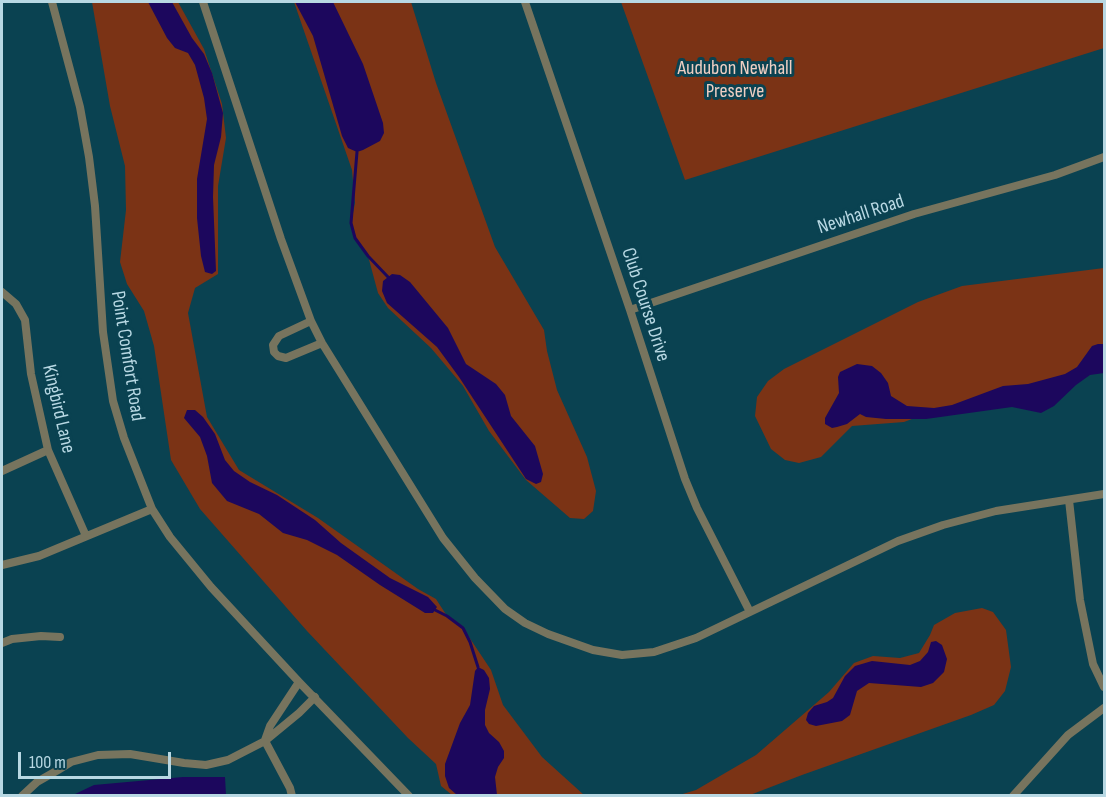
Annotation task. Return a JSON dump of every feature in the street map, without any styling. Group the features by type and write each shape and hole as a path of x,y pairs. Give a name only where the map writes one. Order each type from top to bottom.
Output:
{"street":[{"name":"Point Comfort Road","path":"52,2 75,87 89,157 104,332 113,401 124,438 152,509 170,537 211,587 409,795"},
{"path":"203,2 281,239 311,321 322,343 443,538 475,578 506,609 525,623 593,650 622,655 654,652 696,638 898,541 996,511 1104,494"},
{"name":"Club Course Drive","path":"525,2 685,479 697,508 750,612"},
{"name":"Newhall Road","path":"630,310 914,214 1055,175 1104,157"},
{"name":"Kingbird Lane","path":"2,292 16,304 25,320 31,375 48,450 86,536"},
{"path":"311,321 275,340 274,352 286,358 322,343"},
{"path":"2,471 48,450"},
{"path":"1069,500 1080,600 1094,664 1104,687"},
{"path":"2,565 39,556 152,509"},
{"path":"2,643 12,639 60,637"},
{"path":"292,795 291,788 265,741 270,726 299,682"},
{"path":"22,795 36,782 71,762 98,755 130,754 184,763 215,764 228,760 265,741 315,697"},
{"path":"1013,795 1068,735 1104,708"}],"green space":[{"path":"92,2 178,2 204,49 222,104 226,138 218,186 218,274 195,288 188,313 207,417 239,470 318,518 418,589 436,599 447,616 463,628 491,670 503,705 542,757 584,795 452,795 441,786 436,764 408,738 307,631 200,509 171,460 154,346 144,311 127,284 120,262 126,210 125,166 110,106"},
{"path":"294,2 411,2 436,83 495,247 544,330 557,390 587,457 596,491 593,511 584,519 570,518 526,480 489,431 463,386 431,348 388,308 378,293 368,256 355,238 351,223 355,203 352,170"},
{"name":"Audubon Newhall Preserve","path":"621,2 1104,2 1104,48 685,180"},
{"path":"1104,268 1104,366 925,414 904,422 852,426 821,457 799,463 785,460 771,449 755,416 757,397 768,381 784,369 918,302 962,286"},
{"path":"982,608 993,612 1006,630 1011,667 1005,691 994,705 750,795 676,796 696,790 756,755 829,692 854,663 873,656 900,658 919,653 934,625 955,613"}],"shaded area":[{"path":"148,2 172,2 192,38 204,54 223,113 221,137 214,165 216,271 212,274 205,272 197,218 197,179 207,119 204,98 195,65 188,53 175,48 167,38"},
{"path":"295,2 333,2 363,64 383,123 384,133 380,141 357,152 348,148 342,136 313,36"},
{"path":"392,274 400,275 410,282 448,328 466,364 496,384 505,395 511,416 535,446 543,474 541,482 536,484 526,479 437,347 387,303 382,291 383,281"},
{"path":"1104,344 1104,373 1090,375 1054,406 1041,413 1012,407 926,419 886,419 866,417 860,414 847,424 837,427 832,428 825,424 825,418 839,393 840,372 857,364 872,366 881,373 888,383 891,396 907,406 934,408 952,405 1003,386 1028,384 1065,374 1077,367 1092,346"},
{"path":"187,410 195,410 203,417 215,434 225,460 234,471 315,520 341,543 390,578 428,597 437,607 433,613 425,613 337,555 307,540 283,533 259,514 227,501 212,483 207,456 200,437 184,418"},
{"path":"936,641 942,645 947,659 944,672 933,683 921,687 869,683 857,691 850,715 842,721 816,726 809,724 806,720 814,706 833,698 845,676 855,666 872,661 910,665 920,661 928,652 931,642"},
{"path":"478,667 484,670 489,678 490,689 485,710 485,725 489,733 499,742 504,751 504,758 495,777 497,795 457,795 449,788 445,776 445,764 460,723 470,705 475,671"},
{"path":"183,777 225,777 226,795 73,795 94,785"}],"waterway":[{"path":"357,152 351,223 355,238 388,277"},
{"path":"435,610 463,628 478,667"}]}
